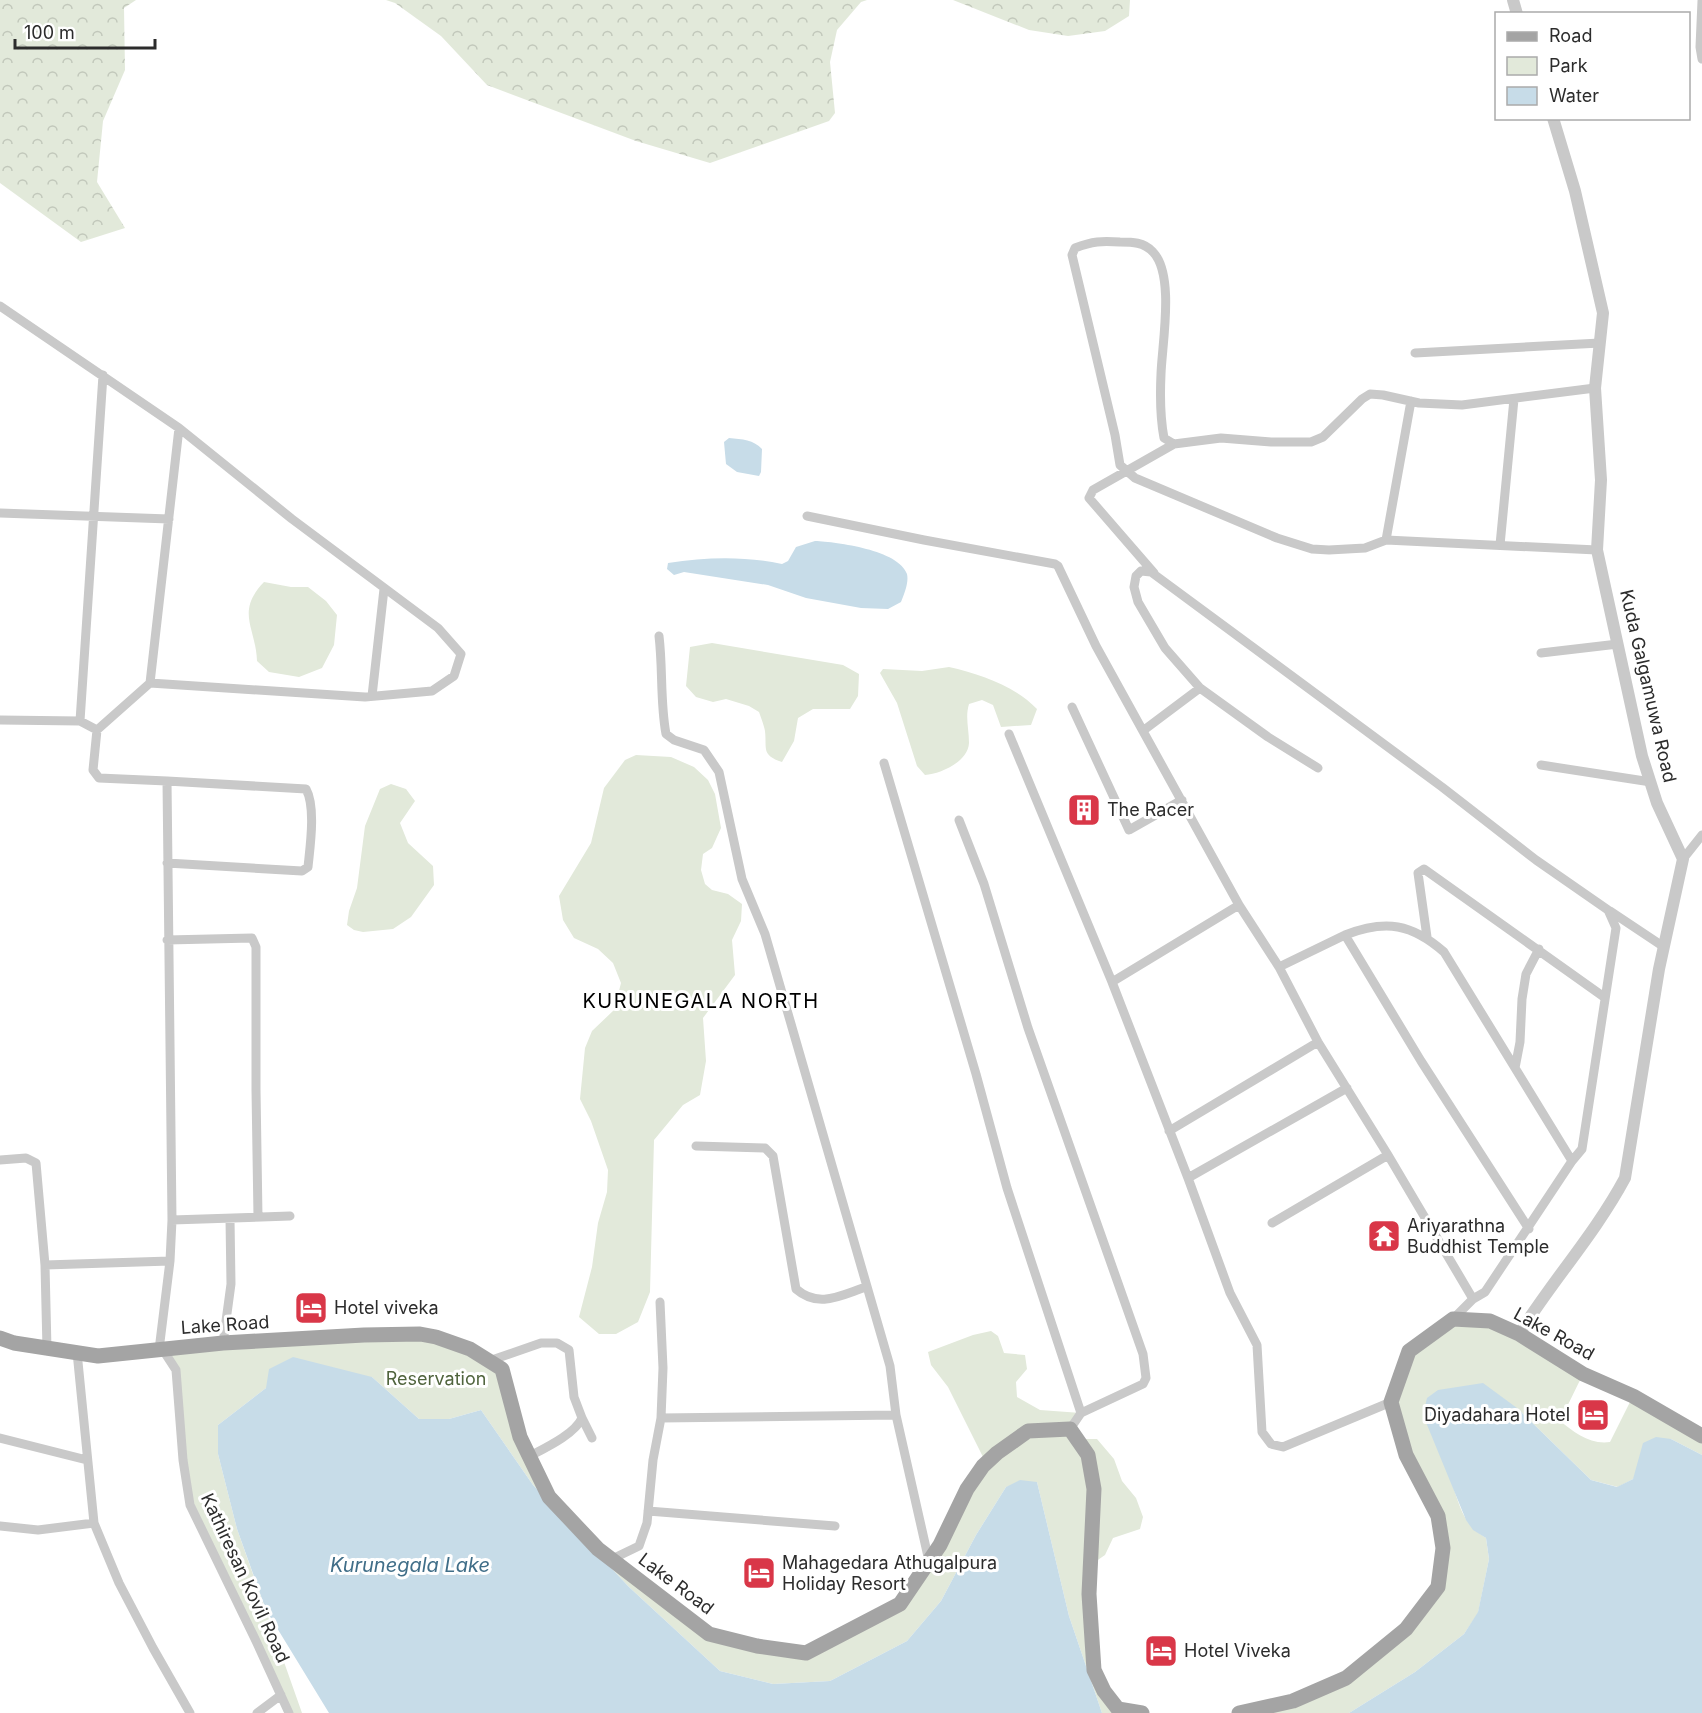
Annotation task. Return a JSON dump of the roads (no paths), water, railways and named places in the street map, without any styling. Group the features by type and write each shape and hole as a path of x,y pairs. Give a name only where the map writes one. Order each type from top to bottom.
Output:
{"main road":[{"name":"Lake Road","path":"1453,1319 1490,1321 1519,1334 1583,1374 1633,1396 1702,1436"},
{"path":"1239,1713 1293,1701 1346,1678 1406,1629 1438,1587 1443,1548 1437,1516 1406,1455 1391,1402 1409,1351 1453,1319"},
{"name":"Lake Road","path":"0,1338 14,1343 98,1356 223,1343 364,1335 420,1334 470,1349 502,1369 520,1437 549,1497 610,1560 651,1588 709,1634 757,1646 806,1653 900,1604 940,1545 967,1489 983,1466 997,1453 1028,1431 1070,1429"},
{"path":"1070,1429 1088,1455 1094,1489 1089,1594 1094,1670 1104,1691 1118,1710 1142,1713"}],"street":[{"path":"1702,1 1700,36 1702,59"},
{"name":"Kuda Galgamuwa Road","path":"1554,120 1575,191 1603,313 1595,388 1601,480 1598,550 1642,756 1657,802 1683,859"},
{"path":"1174,444 1164,438 1161,422 1161,374 1166,304 1161,265 1153,251 1137,242 1092,241 1075,248 1072,255 1115,435 1120,465 1126,472 1161,490 1296,544 1329,550 1365,548 1386,540 1598,550"},
{"path":"0,306 179,428 384,589 438,628 461,654 454,676 432,691 372,696 150,683"},
{"path":"1415,353 1600,343"},
{"path":"80,721 103,375"},
{"path":"1159,578 1089,498 1093,490 1174,444 1221,438 1311,442 1323,437 1362,399 1371,394 1411,401 1462,405 1595,388"},
{"path":"1500,545 1514,399"},
{"path":"1386,540 1411,401"},
{"path":"167,863 302,871 308,867 310,836 310,796 306,789 99,778 93,770 97,730 150,683 179,428"},
{"path":"0,513 169,519"},
{"path":"807,516 1055,564 1096,646 1239,905 1279,967 1318,1042 1473,1299"},
{"path":"1318,768 1268,737 1200,688 1165,648 1138,602 1134,587 1136,576 1141,571 1151,572 1442,787 1536,860 1664,947"},
{"path":"372,696 384,589"},
{"path":"659,636 663,719 666,734 674,740 704,750 719,772 742,879 765,934 890,1366 896,1415 929,1562"},
{"path":"1541,653 1618,644"},
{"path":"1144,730 1200,688"},
{"path":"1072,707 1129,830 1182,800"},
{"path":"0,720 80,721 97,730"},
{"path":"1010,734 1112,982 1230,1293 1257,1345 1262,1432 1271,1443 1283,1447 1391,1402"},
{"path":"884,763 976,1074 1007,1188 1081,1413"},
{"path":"1541,765 1651,782"},
{"path":"161,1350 172,1220 166,781"},
{"path":"959,820 984,884 1028,1028 1143,1354 1146,1378 1143,1384 1081,1413 1070,1429"},
{"path":"1519,1334 1535,1308 1610,1207 1624,1178 1664,947 1683,859 1702,835"},
{"path":"1427,937 1418,873 1424,869 1604,997"},
{"path":"1453,1319 1473,1299 1485,1292 1582,1149 1616,928 1608,910 1600,904"},
{"path":"1112,982 1239,905"},
{"path":"1279,967 1359,929 1392,926 1410,929 1427,937 1444,952 1572,1161"},
{"path":"1345,934 1421,1061 1528,1229"},
{"path":"167,940 252,938 256,947 258,1217"},
{"path":"1515,1068 1520,1042 1526,974 1539,950"},
{"path":"1169,1131 1318,1042"},
{"path":"1188,1178 1347,1088"},
{"path":"696,1146 765,1148 773,1156 796,1288 806,1298 827,1300 866,1287"},
{"path":"1272,1222 1388,1155"},
{"path":"0,1160 26,1158 36,1163 45,1265 47,1348"},
{"path":"172,1220 290,1216"},
{"path":"223,1343 231,1284 230,1219"},
{"path":"45,1265 170,1261"},
{"path":"610,1560 639,1546 647,1523 653,1460 661,1418 663,1368 660,1302"},
{"path":"489,1361 541,1343 557,1343 569,1350 574,1397 592,1438"},
{"name":"Kathiresan Kovil Road","path":"161,1350 176,1370 183,1460 190,1505 289,1713"},
{"path":"77,1352 94,1523 119,1582 190,1713"},
{"path":"661,1418 896,1415"},
{"path":"530,1456 579,1425 582,1418"},
{"path":"0,1438 87,1460"},
{"path":"648,1511 834,1526"},
{"path":"0,1526 38,1530 94,1523"},
{"path":"257,1713 281,1695"}],"water":[{"path":"729,438 751,442 762,449 759,476 737,472 726,464 724,442"},
{"path":"815,541 838,543 880,553 902,566 907,574 907,585 901,602 888,609 861,608 806,598 768,585 684,572 674,575 667,569 668,563 711,559 740,559 782,564 788,561 796,547"},
{"name":"Kurunegala Lake","path":"293,1357 372,1377 419,1419 449,1419 481,1410 533,1485 629,1587 720,1671 773,1684 830,1681 907,1641 941,1601 976,1535 1006,1487 1020,1480 1037,1482 1069,1616 1102,1713 329,1713 266,1610 237,1529 218,1454 218,1425 266,1388 269,1369"},
{"path":"1483,1383 1517,1408 1591,1480 1617,1487 1633,1479 1643,1443 1656,1437 1671,1439 1702,1455 1702,1713 1349,1713 1415,1672 1464,1634 1478,1612 1489,1559 1486,1538 1473,1530 1466,1520 1423,1415 1427,1398 1438,1390"}],"place":[{"name":"The Racer","path":"1084,810"},
{"name":"Ariyarathna Buddhist Temple","path":"1384,1236"},
{"name":"Hotel viveka","path":"311,1308"},
{"name":"Diyadahara Hotel","path":"1593,1415"},
{"name":"Mahagedara Athugalpura Holiday Resort","path":"759,1573"},
{"name":"Hotel Viveka","path":"1161,1651"}],"district":[{"name":"KURUNEGALA NORTH","path":"701,1001"}],"park label":[{"name":"Reservation","path":"436,1379"}]}
